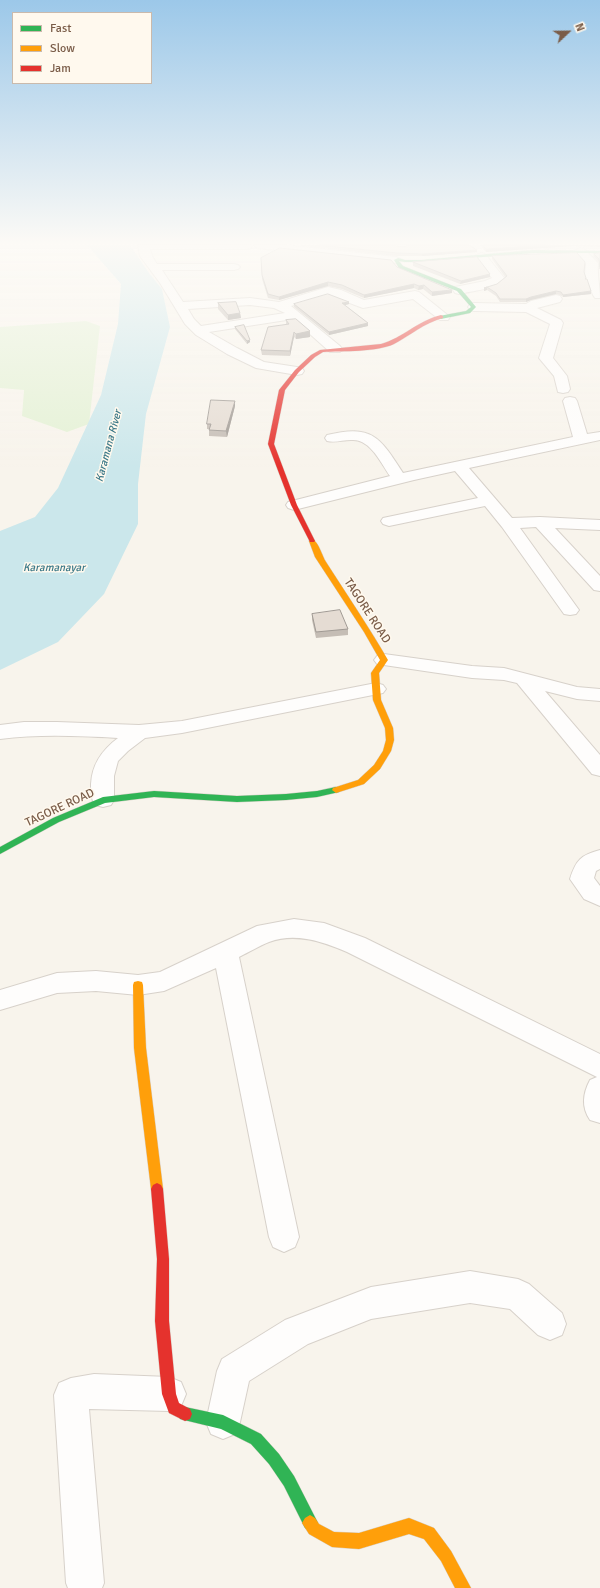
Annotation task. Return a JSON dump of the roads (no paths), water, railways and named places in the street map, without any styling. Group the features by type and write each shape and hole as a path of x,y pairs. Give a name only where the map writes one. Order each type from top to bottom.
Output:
{"street":[{"path":"188,319 198,330 232,351 261,365 297,371"},
{"path":"198,330 274,319"},
{"path":"300,319 335,349"},
{"name":"TAGORE ROAD","path":"0,851 56,820 103,800 154,794 237,799 317,794 361,782 377,767 387,751 390,740 389,728 377,700 376,689 375,673 384,660 368,632 319,557 310,535 294,505 271,444 282,390 297,371 313,356 322,351 335,349 369,348 386,345 428,320 433,319"},
{"path":"551,319 557,323 546,358 561,376 581,440"},
{"path":"332,438 358,435 369,438 399,478"},
{"path":"294,505 399,478 600,436"},
{"path":"459,466 487,501 508,523 570,610"},
{"path":"389,521 487,501"},
{"path":"508,523 540,522 600,525"},
{"path":"540,522 600,586"},
{"path":"384,660 472,672 504,674 577,693 600,695"},
{"path":"524,678 600,769"},
{"path":"0,732 24,729 57,728 139,732 182,726 376,689"},
{"path":"103,800 103,770 110,755 139,732"},
{"path":"600,858 586,866 582,879 592,893 600,897"},
{"path":"0,1000 57,983 96,981 138,985 164,981 266,933 294,928 324,932 363,949 600,1067"},
{"path":"225,952 284,1236"},
{"path":"138,985 140,1048 154,1157 163,1259 162,1320 169,1394 174,1408 188,1416 223,1422 256,1439 274,1459 289,1481 301,1507 314,1529 332,1539 360,1541 409,1526 428,1532 446,1556 463,1588"},
{"path":"600,1088 598,1108 600,1111"},
{"path":"223,1422 234,1371 297,1332 371,1303 470,1287 518,1295 550,1324"},
{"path":"85,1583 71,1395 94,1390 169,1394"}],"water":[{"name":"Karamanayar","path":"118,319 168,319 170,327 146,414 138,484 138,524 104,594 58,642 0,670 0,531 35,517 58,488 101,395"}],"water label":[{"name":"Karamana River","path":"109,446"}]}
